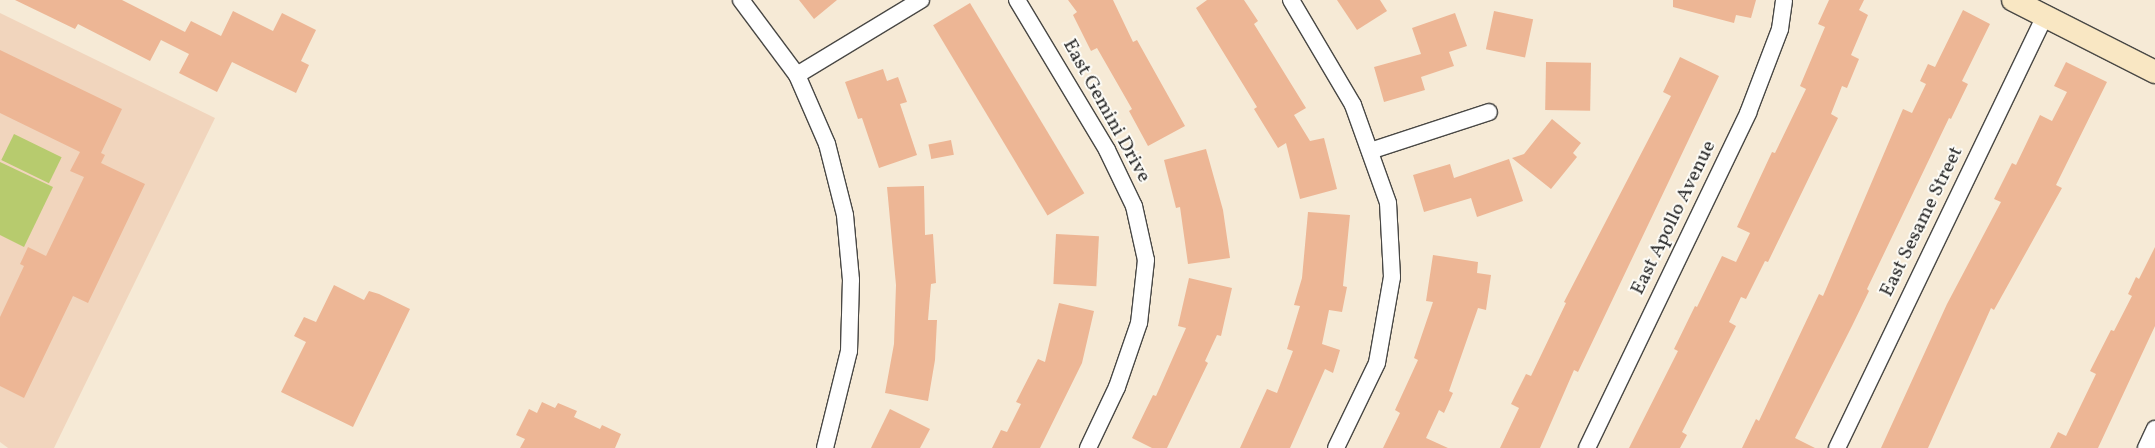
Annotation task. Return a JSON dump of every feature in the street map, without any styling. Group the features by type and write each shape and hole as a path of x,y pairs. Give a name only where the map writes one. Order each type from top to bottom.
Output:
{"street":[{"path":"741,0 796,75 827,144 844,215 851,280 849,352 825,448"},
{"path":"796,75 921,0"},
{"name":"East Gemini Drive","path":"1017,0 1107,150 1134,206 1146,260 1139,323 1118,387 1088,448"},
{"path":"1291,0 1352,105 1388,203 1392,277 1377,363 1336,448"},
{"name":"East Apollo Avenue","path":"1587,448 1748,114 1780,29 1784,0"},
{"path":"2013,0 2155,72"},
{"name":"East Sesame Street","path":"1837,448 2045,15"},
{"path":"1370,152 1490,112"},
{"path":"2146,448 2155,429"}],"shaded area":[{"path":"0,13 215,118 54,448 8,448 0,442"}],"green space":[{"path":"14,134 62,157 49,183 1,160"},
{"path":"0,162 53,187 24,247 0,235"}],"building":[{"path":"15,0 122,0 185,32 191,21 221,36 233,11 273,31 282,13 316,30 301,61 309,65 296,93 232,62 217,92 179,73 189,54 161,40 150,61 78,24 75,29"},
{"path":"799,0 837,0 814,19"},
{"path":"1068,0 1113,0 1133,42 1137,40 1185,126 1148,146 1129,111 1132,109 1097,48 1091,51 1073,15 1077,12"},
{"path":"1207,0 1244,0 1258,21 1254,24 1306,108 1294,115 1310,141 1324,138 1337,189 1300,199 1286,143 1278,148 1254,109 1257,107 1196,8"},
{"path":"1337,0 1380,0 1387,11 1357,30"},
{"path":"1673,0 1756,0 1751,18 1736,15 1734,23 1673,7"},
{"path":"1829,0 1864,0 1859,10 1868,15 1851,55 1859,59 1847,88 1842,86 1831,114 1838,118 1768,262 1765,261 1746,299 1741,297 1729,322 1736,326 1682,432 1687,435 1680,448 1629,448 1678,351 1674,349 1722,256 1736,262 1750,233 1737,227 1772,152 1775,153 1806,89 1800,86 1825,27 1818,24"},
{"path":"970,3 1084,193 1047,215 933,25"},
{"path":"1963,10 1990,24 1962,81 1968,84 1951,119 1949,118 1867,289 1869,291 1795,438 1815,448 1742,448 1756,419 1759,421 1819,294 1823,296 1903,109 1912,113 1926,84 1920,81 1928,64 1935,67"},
{"path":"1494,11 1533,19 1525,57 1486,49"},
{"path":"1455,13 1467,46 1449,52 1454,66 1421,77 1425,90 1384,102 1374,67 1421,54 1412,28"},
{"path":"0,50 122,109 101,153 105,155 101,163 145,184 88,303 73,296 24,398 0,386 0,317 24,266 20,264 28,247 46,256 84,177 70,171 80,152 0,113"},
{"path":"1680,57 1719,76 1578,372 1574,370 1540,448 1500,448 1519,408 1511,404 1526,374 1531,376 1566,303 1564,302 1671,96 1663,92"},
{"path":"1546,62 1591,63 1590,111 1545,110"},
{"path":"2066,62 2107,82 2056,185 2062,188 1994,310 1991,308 1928,448 1881,448 1947,304 2001,202 1994,199 2012,163 2016,165 2040,115 2052,121 2067,92 2054,86"},
{"path":"883,69 887,81 898,77 907,102 900,104 917,155 879,168 862,118 858,119 845,82"},
{"path":"1552,119 1581,143 1573,153 1577,157 1551,189 1512,158 1524,154"},
{"path":"951,140 954,155 931,159 928,144"},
{"path":"1206,149 1223,210 1230,258 1188,264 1180,207 1176,208 1164,160"},
{"path":"1509,159 1523,201 1477,217 1471,198 1424,212 1413,175 1450,164 1454,178"},
{"path":"924,186 925,235 933,234 936,283 931,284 928,320 937,320 935,360 928,401 885,393 894,344 896,285 887,187"},
{"path":"1308,212 1350,215 1343,286 1347,287 1342,312 1329,310 1322,344 1340,350 1333,373 1325,369 1290,448 1240,448 1267,389 1277,393 1293,351 1287,349 1300,306 1294,305 1302,278"},
{"path":"1056,234 1099,236 1096,286 1053,284"},
{"path":"2155,247 2155,326 2098,448 2050,448 2058,432 2066,436 2096,374 2090,371 2111,330 2114,331 2132,296 2128,294 2136,277 2139,279"},
{"path":"1433,255 1478,262 1477,273 1491,275 1486,310 1478,308 1449,391 1453,393 1444,413 1439,410 1426,438 1448,448 1383,448 1400,413 1395,410 1418,360 1414,358 1433,302 1426,301"},
{"path":"1189,278 1232,288 1221,336 1217,335 1205,361 1208,363 1167,448 1152,448 1132,438 1153,395 1156,396 1186,328 1178,326"},
{"path":"334,285 364,300 369,291 410,309 353,427 281,392 306,342 294,336 304,317 316,322"},
{"path":"1059,303 1094,311 1082,363 1040,448 992,448 1001,430 1007,432 1021,404 1016,402 1038,359 1045,362"},
{"path":"542,402 555,408 558,403 577,411 574,417 600,429 602,425 621,434 615,448 520,448 525,439 516,435 529,409 537,413"},
{"path":"890,409 930,429 920,448 871,448"}]}
